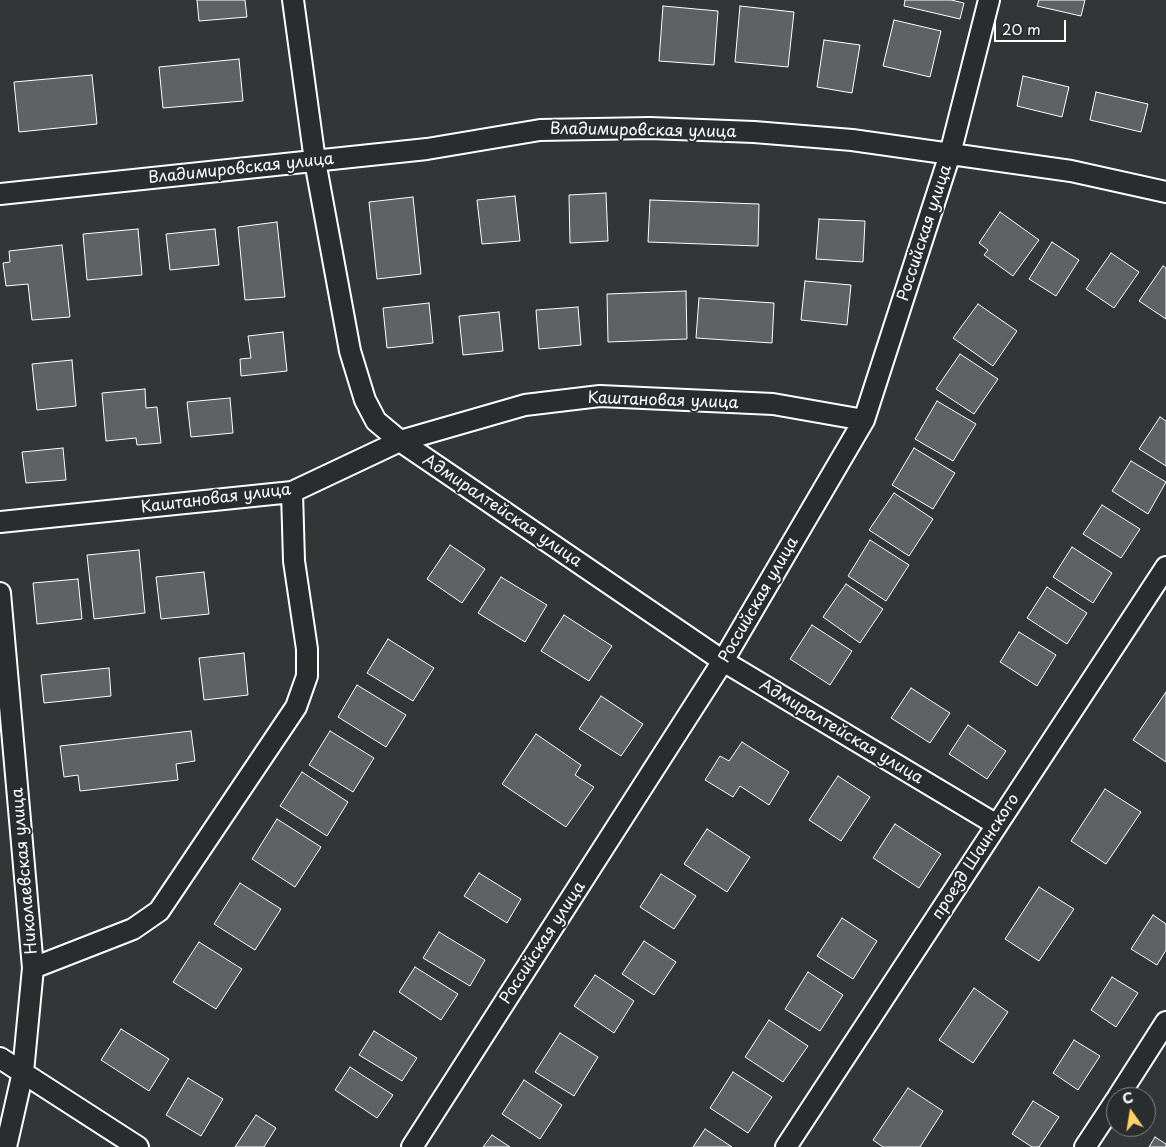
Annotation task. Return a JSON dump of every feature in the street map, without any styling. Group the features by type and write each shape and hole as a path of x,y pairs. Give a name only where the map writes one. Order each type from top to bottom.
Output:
{"street":[{"name":"Адмиралтейская улица","path":"293,0 315,161 350,351 364,400 376,421 400,441 724,662 997,825"},
{"name":"Российская улица","path":"412,1147 724,662 864,420 950,154 989,0"},
{"name":"Владимировская улица","path":"0,194 427,149 540,130 650,128 754,132 852,140 1071,171 1166,192"},
{"name":"Каштановая улица","path":"0,522 292,492 400,441 525,405 600,396 773,404 864,420"},
{"path":"33,968 133,929 159,911 296,707 307,676 307,649 294,561 292,492"},
{"name":"проезд Шаинского","path":"786,1147 1166,567"},
{"name":"Николаевская улица","path":"0,593 33,968 22,1072 6,1147"},
{"path":"1124,1087 1166,1022"},
{"path":"0,1058 138,1147"},
{"path":"1086,1147 1106,1115"}],"building":[{"path":"197,0 245,0 247,17 199,21"},
{"path":"905,0 951,0 964,3 960,19 904,6"},
{"path":"1039,0 1085,0 1081,16 1037,6"},
{"path":"663,6 718,11 714,65 659,61"},
{"path":"740,6 794,12 788,67 735,62"},
{"path":"894,20 941,31 930,77 883,66"},
{"path":"824,40 860,45 852,93 817,87"},
{"path":"239,59 243,101 163,108 159,67"},
{"path":"92,75 97,124 19,132 14,82"},
{"path":"1023,76 1069,87 1062,117 1017,106"},
{"path":"1096,92 1148,104 1141,132 1090,120"},
{"path":"606,193 608,241 570,243 569,195"},
{"path":"515,196 520,241 482,244 477,200"},
{"path":"413,197 421,274 377,279 369,202"},
{"path":"650,200 759,204 758,246 648,242"},
{"path":"1000,212 1039,240 1013,276 984,255 988,250 979,243"},
{"path":"819,219 865,221 863,262 816,259"},
{"path":"277,222 285,297 245,300 238,227"},
{"path":"138,229 142,275 87,280 83,234"},
{"path":"215,229 219,265 170,270 166,234"},
{"path":"1052,242 1079,260 1056,296 1029,279"},
{"path":"62,245 70,317 32,320 28,284 6,286 3,263 10,262 9,251"},
{"path":"1111,253 1139,272 1114,308 1086,289"},
{"path":"1163,266 1166,268 1166,319 1139,301"},
{"path":"805,281 851,285 847,325 801,320"},
{"path":"686,291 687,339 608,342 607,294"},
{"path":"699,298 774,303 772,343 696,338"},
{"path":"429,303 433,343 387,348 383,308"},
{"path":"978,304 1017,331 993,366 953,338"},
{"path":"578,307 581,345 539,349 536,310"},
{"path":"499,312 503,351 463,355 459,316"},
{"path":"283,332 287,371 241,376 240,359 251,358 248,336"},
{"path":"960,354 998,379 974,414 936,389"},
{"path":"72,360 76,406 37,410 32,364"},
{"path":"145,389 146,408 157,407 161,443 137,445 136,438 106,441 102,393"},
{"path":"230,398 233,433 191,437 187,402"},
{"path":"937,401 976,424 953,461 915,439"},
{"path":"1160,417 1166,421 1166,466 1139,449"},
{"path":"63,448 66,480 26,483 22,452"},
{"path":"914,448 955,473 933,509 892,485"},
{"path":"1131,461 1166,482 1148,514 1112,491"},
{"path":"894,493 933,519 909,556 869,530"},
{"path":"1102,505 1140,529 1121,558 1083,534"},
{"path":"870,540 909,565 886,601 848,576"},
{"path":"450,545 485,569 462,603 427,579"},
{"path":"1072,547 1112,573 1093,603 1053,577"},
{"path":"139,550 145,613 94,619 87,555"},
{"path":"204,572 209,614 161,619 156,577"},
{"path":"501,577 547,605 525,642 478,613"},
{"path":"78,579 82,619 37,624 33,583"},
{"path":"846,584 883,609 860,643 823,617"},
{"path":"1047,587 1087,613 1067,644 1027,618"},
{"path":"564,615 612,646 589,681 541,651"},
{"path":"812,625 852,651 830,685 790,659"},
{"path":"1019,632 1056,655 1037,686 1000,662"},
{"path":"388,639 434,668 413,701 367,673"},
{"path":"244,653 248,695 204,700 199,658"},
{"path":"109,668 111,696 44,703 41,675"},
{"path":"357,685 406,715 386,747 338,717"},
{"path":"911,688 950,713 930,743 891,718"},
{"path":"1166,692 1166,762 1133,740"},
{"path":"601,696 643,724 621,756 579,729"},
{"path":"968,725 1006,751 987,779 949,754"},
{"path":"191,731 195,761 176,764 178,780 80,791 78,775 64,777 60,746"},
{"path":"330,731 374,758 353,792 309,765"},
{"path":"536,734 581,765 575,775 594,787 566,827 502,784"},
{"path":"742,742 789,772 769,805 740,786 733,797 705,780 720,756 729,761"},
{"path":"302,772 348,802 327,836 280,806"},
{"path":"838,776 870,797 841,841 809,820"},
{"path":"1105,789 1141,812 1106,864 1071,841"},
{"path":"277,819 321,847 295,887 252,859"},
{"path":"895,824 941,854 919,888 873,858"},
{"path":"707,829 750,857 727,892 684,864"},
{"path":"479,873 521,899 507,923 464,896"},
{"path":"661,874 696,896 674,929 640,907"},
{"path":"240,883 281,909 255,950 214,924"},
{"path":"1039,887 1074,909 1039,961 1005,939"},
{"path":"1153,915 1166,924 1166,950 1157,965 1131,949"},
{"path":"842,918 877,941 853,979 817,956"},
{"path":"439,932 485,960 470,986 423,958"},
{"path":"644,941 676,962 654,995 622,974"},
{"path":"199,942 242,969 216,1009 173,982"},
{"path":"415,967 458,994 441,1020 399,992"},
{"path":"808,972 843,995 820,1031 785,1009"},
{"path":"595,975 634,1001 614,1033 574,1006"},
{"path":"1112,977 1138,993 1116,1027 1091,1010"},
{"path":"974,988 1008,1012 973,1063 939,1040"},
{"path":"769,1020 808,1046 783,1082 745,1057"},
{"path":"121,1029 169,1059 149,1091 101,1060"},
{"path":"374,1031 417,1058 402,1081 359,1055"},
{"path":"560,1033 598,1057 574,1096 535,1072"},
{"path":"1074,1040 1100,1056 1078,1090 1053,1073"},
{"path":"350,1067 393,1095 377,1118 335,1090"},
{"path":"733,1072 772,1097 748,1133 710,1108"},
{"path":"188,1078 223,1099 201,1136 166,1115"},
{"path":"524,1080 562,1105 540,1139 502,1114"},
{"path":"908,1088 943,1111 920,1147 883,1147 873,1140"},
{"path":"1033,1101 1059,1117 1039,1147 1032,1147 1012,1134"},
{"path":"256,1115 276,1128 264,1147 235,1147"},
{"path":"705,1129 732,1147 693,1147"},
{"path":"492,1135 510,1147 483,1147"},
{"path":"1155,1137 1166,1144 1166,1147 1149,1147"}]}
